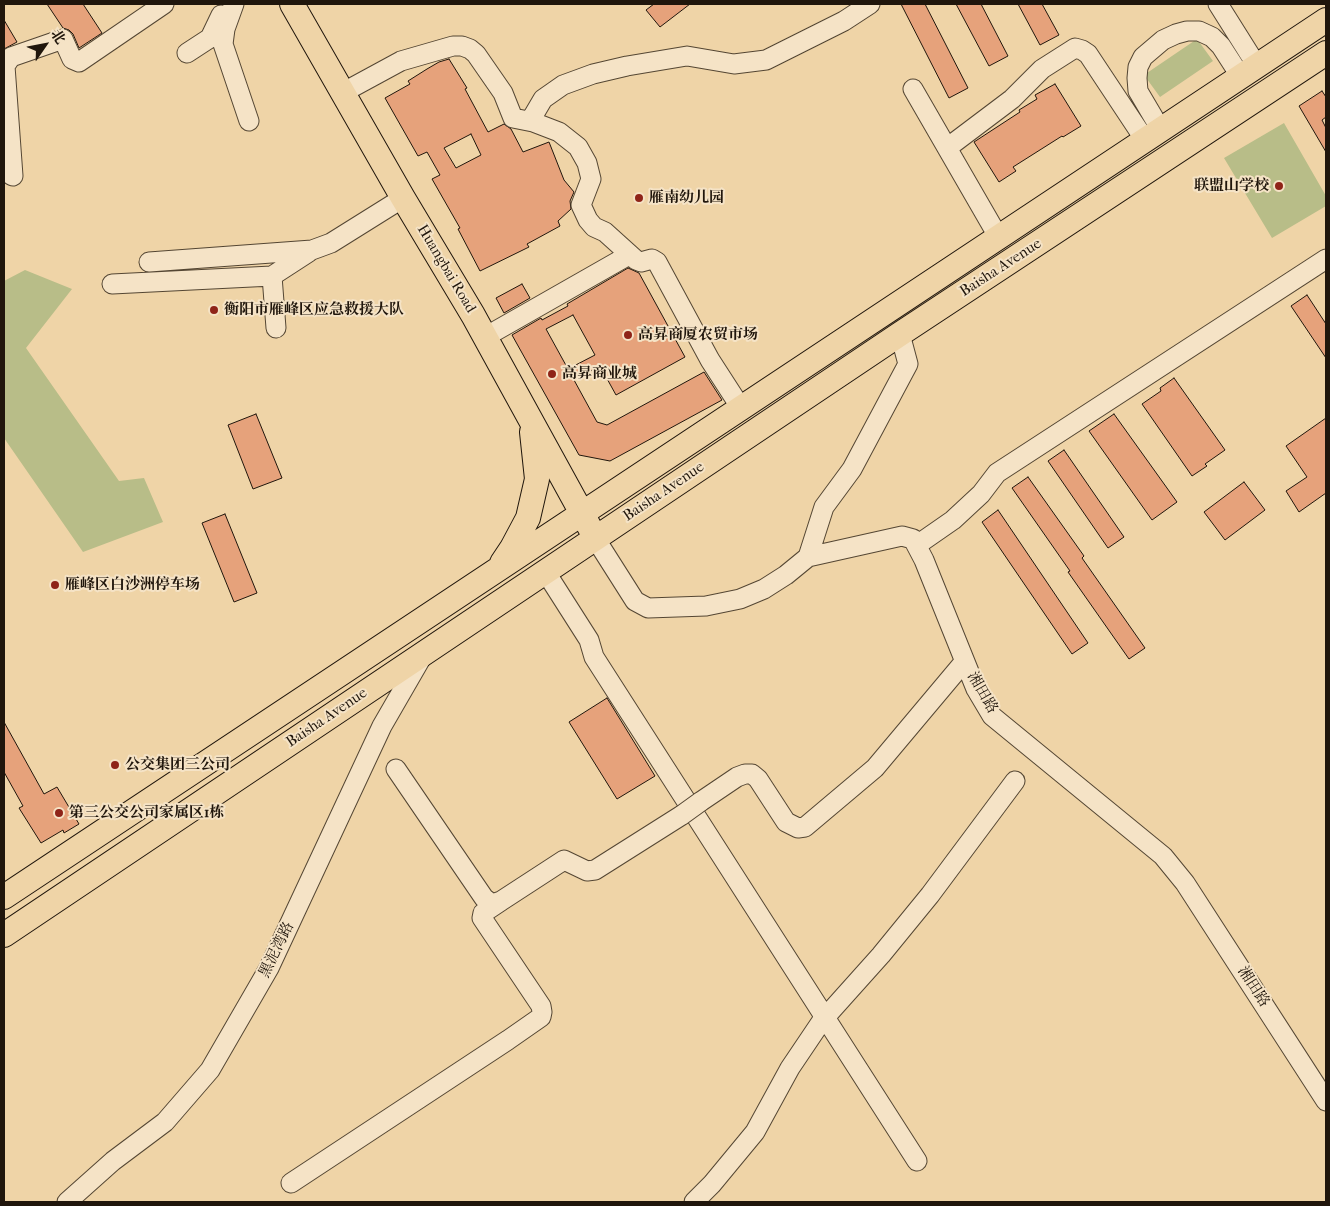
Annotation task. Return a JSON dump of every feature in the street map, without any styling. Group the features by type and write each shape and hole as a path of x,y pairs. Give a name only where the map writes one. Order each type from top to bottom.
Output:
{"main road":[{"name":"Huangbai Road","path":"292,4 342,94 485,337 595,538"},
{"name":"Baisha Avenue","path":"4,897 1326,20"},
{"name":"Baisha Avenue","path":"4,935 900,334 1326,53"},
{"path":"496,571 512,548 528,518 537,479 531,421"}],"street":[{"path":"4,164 13,176 5,66 11,57 62,39 72,59 79,62 164,4"},
{"path":"187,54 210,38 220,18 224,4"},
{"path":"234,4 225,29 223,44 249,120"},
{"path":"534,122 534,116 543,99 563,85 593,74 687,56 734,64 766,60 844,21 870,4"},
{"path":"1218,4 1249,72"},
{"path":"1153,135 1138,91 1136,78 1138,67 1143,58 1163,40 1187,31 1199,31 1212,37 1249,72"},
{"path":"342,94 401,61 453,46 462,46 470,49 476,54 503,93 513,118 534,122 559,132 578,147 587,163 591,179 581,205 583,213 594,227 605,232 639,262 652,259 658,264 710,360 741,408"},
{"path":"947,148 1012,99 1042,69 1075,48 1088,54 1153,135"},
{"path":"913,89 999,238"},
{"path":"149,262 312,250 331,244 403,198"},
{"path":"112,284 272,276 312,250"},
{"path":"485,337 629,254"},
{"path":"595,538 634,601 648,608 706,606 740,599 786,575 808,557 902,536 913,539 918,545 953,520 981,494 997,473 1326,259"},
{"path":"272,276 276,328"},
{"path":"808,557 824,507 852,469 908,364 900,334"},
{"name":"湘田路","path":"918,545 964,662 976,689 992,716 1163,856 1185,883 1326,1101"},
{"path":"540,575 580,646 594,657 917,1161"},
{"name":"黑泥湾路","path":"67,1202 113,1161 165,1122 210,1070 269,968 382,726 425,652"},
{"path":"291,1183 541,1017 541,1006 482,918 483,913 564,860 587,872 595,870 745,774 752,774 758,779 786,822 798,828 804,827 875,768 964,662"},
{"path":"396,768 487,901 492,904 501,901"},
{"path":"694,1202 712,1184 755,1132 790,1068 825,1017 881,955 930,895 1015,781"}],"green space":[{"path":"1197,39 1213,61 1160,97 1144,75"},
{"path":"1284,123 1326,196 1326,206 1272,238 1224,158"},
{"path":"25,270 72,289 26,348 119,481 144,478 163,522 83,552 4,438 4,281"}],"building":[{"path":"47,4 83,4 102,33 79,48 73,34 63,28"},
{"path":"654,4 690,4 660,27 646,10"},
{"path":"901,4 925,4 968,88 949,98"},
{"path":"956,4 981,4 1008,56 989,66"},
{"path":"1018,4 1042,4 1059,35 1040,45"},
{"path":"4,20 17,42 4,49"},
{"path":"449,59 467,88 465,89 488,132 504,124 511,129 523,152 549,142 564,180 574,192 570,201 571,209 558,221 560,226 527,244 529,247 480,271 458,229 460,228 432,179 440,175 427,152 418,156 385,98 410,84 408,81 439,62","holes":["471,134 481,155 456,168 444,148"]},
{"path":"1055,84 1081,126 1013,167 1016,171 999,182 974,142 1037,99 1035,95"},
{"path":"1322,91 1326,97 1326,117 1322,120 1326,128 1326,152 1299,106"},
{"path":"628,268 639,273 685,357 616,395 600,366 574,380 597,422 607,425 704,372 722,400 610,461 579,455 512,335 541,318 542,320 568,306 567,304","holes":["573,315 595,355 568,369 546,329"]},
{"path":"522,284 530,298 504,313 496,298"},
{"path":"1307,295 1326,324 1326,358 1291,306"},
{"path":"1174,378 1225,450 1192,476 1142,404 1161,391 1160,388"},
{"path":"256,414 282,478 253,489 228,425"},
{"path":"1114,414 1177,502 1152,520 1089,431"},
{"path":"1326,418 1326,493 1299,512 1286,491 1307,477 1286,446"},
{"path":"1064,450 1124,537 1108,548 1048,461"},
{"path":"1028,477 1084,556 1082,558 1145,648 1129,659 1012,488"},
{"path":"1244,482 1265,510 1225,540 1204,512"},
{"path":"998,510 1088,643 1072,654 982,522"},
{"path":"225,514 257,593 234,602 202,523"},
{"path":"607,698 655,776 617,799 569,722"},
{"path":"4,722 44,794 57,787 79,824 64,833 63,830 41,843 19,808 23,806 4,772"}],"place":[{"name":"联盟山学校","path":"1279,186"},
{"name":"雁南幼儿园","path":"639,198"},
{"name":"衡阳市雁峰区应急救援大队","path":"214,310"},
{"name":"高昇商厦农贸市场","path":"628,335"},
{"name":"高昇商业城","path":"552,374"},
{"name":"雁峰区白沙洲停车场","path":"55,585"},
{"name":"公交集团三公司","path":"115,765"},
{"name":"第三公交公司家属区1栋","path":"59,813"}]}
